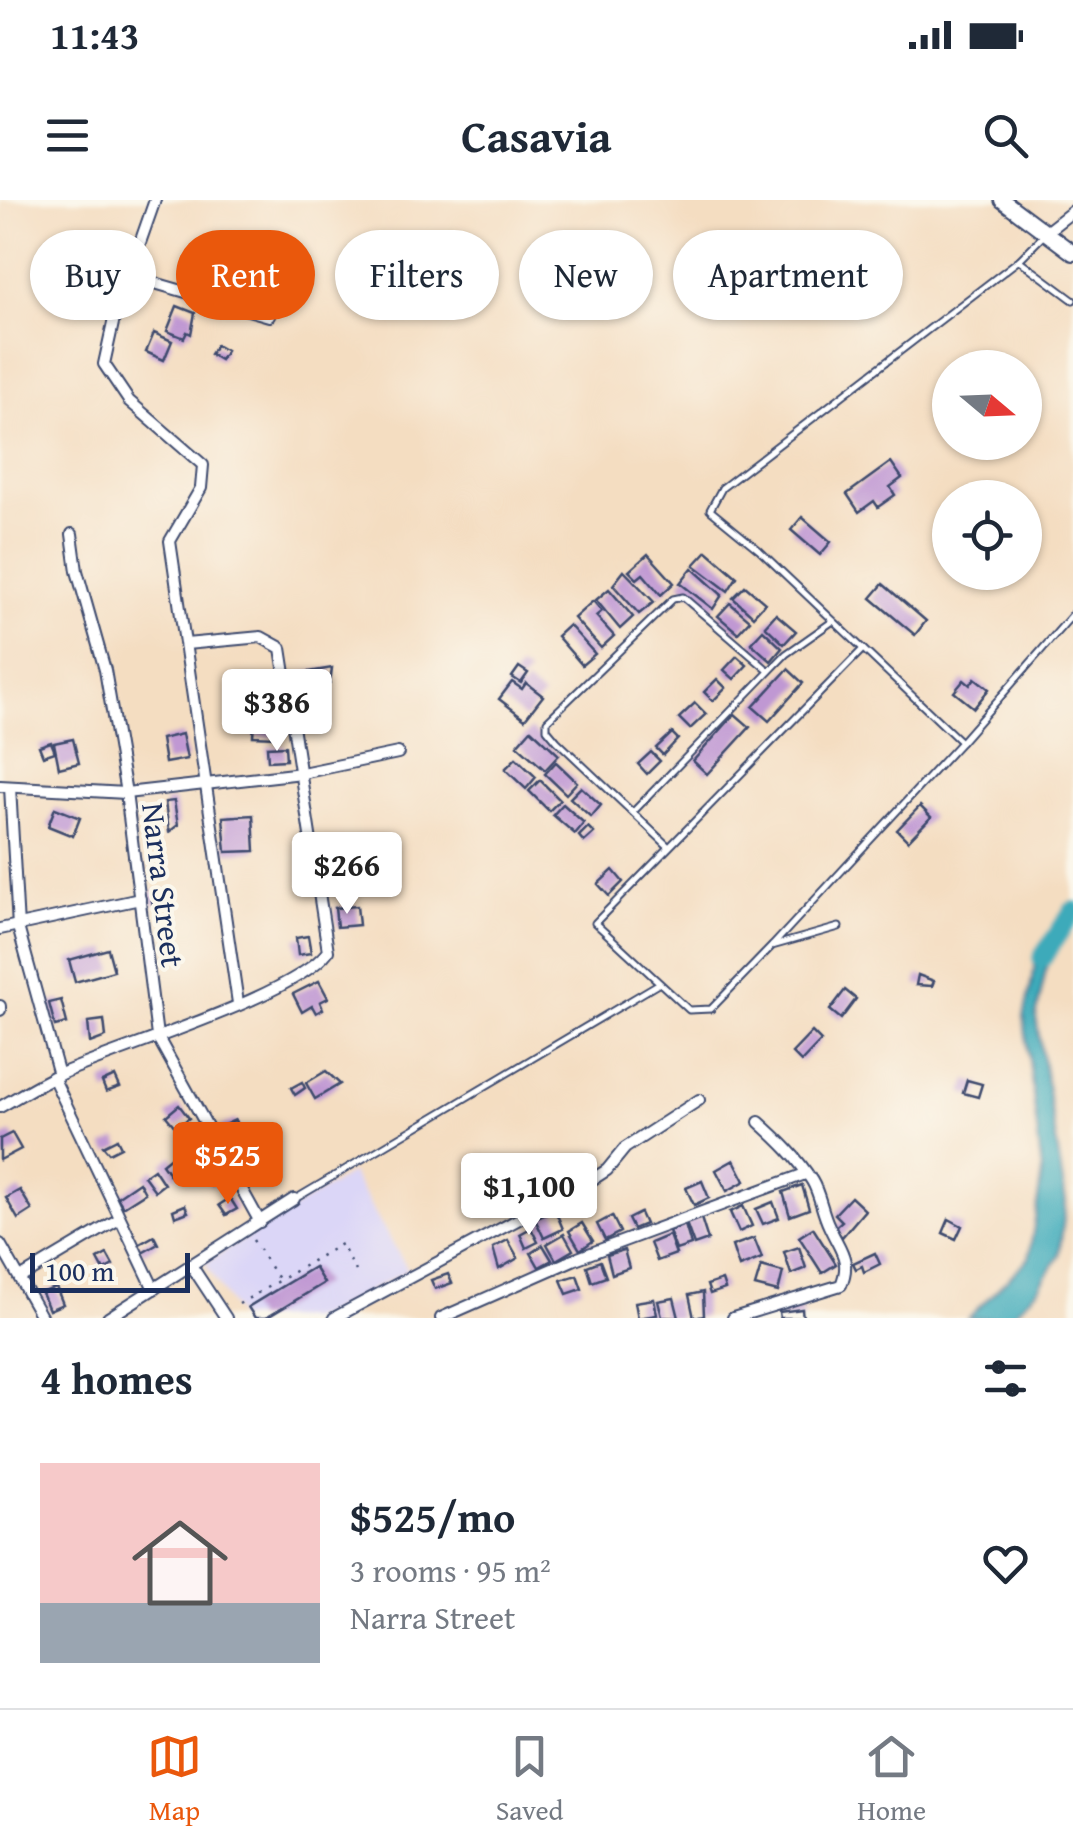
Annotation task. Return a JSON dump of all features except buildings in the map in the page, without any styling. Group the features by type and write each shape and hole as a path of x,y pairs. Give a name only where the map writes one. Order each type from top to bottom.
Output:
{"main road":[{"path":"1002,200 1073,252"}],"street":[{"path":"144,230 155,200"},
{"path":"1046,232 1073,211"},
{"path":"116,320 104,364 128,401 203,465 201,488 170,541 238,1003"},
{"name":"Narra Street","path":"72,534 77,572 105,670 126,793 158,1036 260,1222"},
{"path":"0,1108 56,1076 238,1003 319,964 328,951 284,660 276,642 250,636 186,644"},
{"path":"154,1289 56,1076 18,927 5,786 126,793 302,773 398,754"},
{"path":"0,930 140,899"},
{"path":"334,1318 590,1181 607,1170 625,1148 699,1100"},
{"path":"733,1318 840,1285 846,1256 806,1174 790,1151 758,1122"},
{"path":"442,1318 575,1259 806,1174"},
{"path":"108,1318 294,1200"},
{"path":"20,1278 119,1219"},
{"path":"0,1244 42,1318"},
{"path":"192,1265 226,1318"}],"lane":[{"path":"961,742 759,550 710,510 712,500 1018,260 1046,232"},
{"path":"1018,260 1073,300"},
{"path":"669,847 557,740 547,729 547,721 673,600 683,597 769,671"},
{"path":"863,649 595,923 689,1010 712,1009 961,742 1073,614"},
{"path":"634,811 769,671 833,621"},
{"path":"772,946 840,927"},
{"path":"294,1200 658,984"}],"path":[{"path":"247,1230 279,1281"},
{"path":"239,1304 341,1244 356,1271"}],"shaded area":[{"path":"351,1173 408,1270 319,1318 239,1318 205,1263"}],"water":[{"path":"1053,936 1036,1017 1066,1202 1059,1256 1039,1288 1009,1318 968,1318 1029,1258 1042,1173 1024,1017 1037,956"}],"waterway":[{"path":"1042,958 1073,911"}]}
